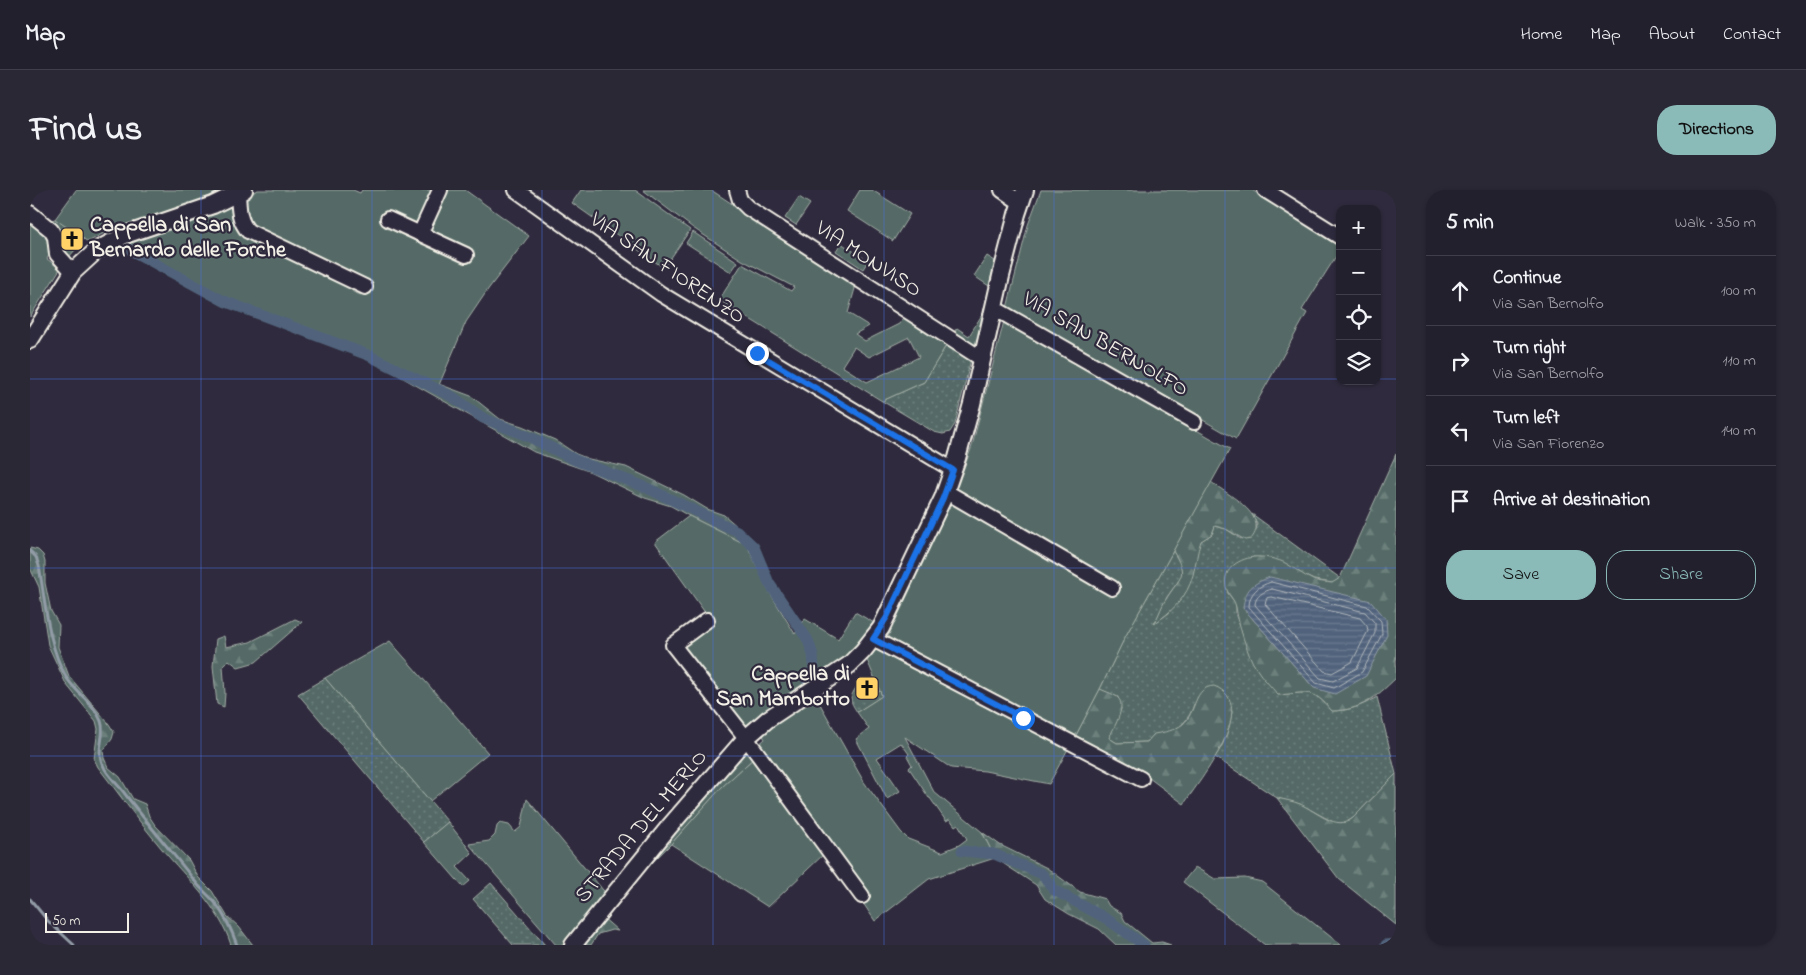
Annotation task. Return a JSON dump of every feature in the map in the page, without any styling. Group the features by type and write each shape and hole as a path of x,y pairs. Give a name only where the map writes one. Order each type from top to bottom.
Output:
{"street":[{"path":"420,234 440,190"},
{"name":"VIA SAN FIORENZO","path":"516,190 661,294 953,470"},
{"name":"VIA MONVISO","path":"737,190 740,200 748,208 982,359"},
{"name":"VIA SAN BERNOLFO","path":"746,738 768,719 843,669 857,658 873,639 887,617 946,491 964,436 1023,196 1002,190"},
{"path":"1266,190 1336,234"},
{"path":"30,340 73,272 97,250 113,240 204,209 241,192 239,214 244,227 248,231 365,287"},
{"path":"30,213 46,225 54,234 57,254 73,272"},
{"path":"388,219 466,256"},
{"name":"VIA SAN BERNOLFO","path":"994,308 1194,422"},
{"path":"946,491 1112,588"},
{"path":"706,620 673,644 746,738 862,896"},
{"path":"873,639 1141,779"},
{"name":"STRADA DEL MERLO","path":"573,945 669,827 746,738"}],"green space":[{"path":"76,190 226,190 206,199 102,234 88,242 55,219"},
{"path":"258,190 353,190 360,193 362,190 434,190 417,226 385,211 380,220 467,261 427,231 447,190 465,190 529,236 489,288 466,322 439,385 220,302 115,246 234,202 236,221 348,283 353,292 361,295 366,283 248,224 242,198"},
{"path":"581,190 635,190 690,230 664,268 572,203"},
{"path":"643,190 711,190 856,285 848,313 869,326 855,334 865,341 899,324 904,317 947,344 924,382 882,401 719,300 742,264 791,291 794,287 742,260 693,228","holes":["909,337 919,357 867,382 842,366 854,347 869,357"]},
{"path":"860,190 872,190 910,214 893,241 847,211"},
{"path":"1041,190 1252,190 1336,243 1336,256 1302,310 1307,313 1236,439 1007,308 1028,225"},
{"path":"799,197 810,204 796,225 785,218"},
{"path":"30,219 45,229 52,250 47,259 60,269 30,317"},
{"path":"55,219 84,238 83,240 68,230 62,239 76,249 68,258 62,249 51,220"},
{"path":"693,232 738,262 731,272 686,243"},
{"path":"841,243 868,261 863,269 836,251"},
{"path":"987,256 995,261 989,286 974,276"},
{"path":"983,313 975,345 954,332 957,328 969,336"},
{"path":"1004,321 1230,449 1125,637 1075,737 887,639 951,502 1113,596 1120,586 956,490 972,446"},
{"path":"947,344 971,359 955,424 950,432 943,434 934,432 882,401 924,382"},
{"path":"366,357 471,396 500,419 555,440 576,454 589,459 626,467 684,495 707,509 724,515 738,527 747,545 671,506 645,498 591,472 534,452"},
{"path":"1396,454 1396,678 1367,702 1352,708 1332,711 1319,698 1308,693 1278,695 1264,679 1249,655 1235,605 1225,583 1228,572 1236,563 1248,558 1258,557 1284,562 1315,581 1332,583 1340,578","holes":["1270,577 1314,688 1243,608"]},
{"path":"1211,482 1244,506 1255,522 1256,530 1251,539 1245,540 1226,529 1215,526 1212,534 1201,541 1187,591 1173,609 1154,624 1164,602 1180,578 1182,570 1173,551"},
{"path":"1252,514 1340,578 1333,583 1314,580 1266,558 1253,557 1227,592 1236,604 1236,616 1242,632 1278,695 1308,693 1319,698 1332,711 1355,707 1377,697 1396,774 1353,818 1345,823 1335,823 1300,804 1277,798 1215,757 1222,746 1232,711 1194,704 1184,723 1170,732 1154,735 1147,742 1117,743 1109,738 1121,709 1118,697 1100,689 1125,637 1173,551 1181,564 1182,576 1167,597 1155,623 1169,613 1201,541 1212,534 1215,526 1226,529 1241,539 1256,530 1257,524"},
{"path":"689,516 747,545 767,588 795,634 805,619 838,639 855,612 876,624 853,654 747,725 744,725 678,646 711,621 655,542"},
{"path":"30,548 38,550 43,555 45,583 51,611 59,625 58,647 69,676 114,732 112,739 103,751 108,767 120,777 133,799 145,804 149,816 155,825 189,860 198,877 212,891 227,916 239,927 253,945 231,945 226,931 210,905 154,839 98,767 94,759 98,729 96,721 66,684 48,645 39,587 30,568"},
{"path":"295,619 302,622 256,662 238,667 229,660 223,666 224,707 217,704 213,666 216,639 224,636 226,647 250,642"},
{"path":"390,641 488,753 430,801 325,678"},
{"path":"873,646 1068,749 1049,784 985,771 951,768 905,737 934,792 982,832 995,858 929,879 875,921 758,745 765,739 760,731 816,697 864,782 908,839 942,852 959,845 967,839 958,824 955,826 950,819 946,821 929,798 909,768 912,765 907,756 909,754 901,743 877,758 900,791 887,799 856,739 869,729 857,712 882,696 865,655"},
{"path":"325,678 448,822 424,842 298,694"},
{"path":"857,686 860,696 880,691 882,696 857,712 851,699"},
{"path":"1214,686 1227,695 1232,709 1230,725 1213,761 1184,804 1145,775 1075,737 1100,689 1115,696 1121,703 1120,713 1109,738 1117,743 1147,742 1154,734 1169,731 1180,726 1191,713 1202,691 1207,687"},
{"path":"748,753 754,758 722,787 671,844 614,900 743,754"},
{"path":"754,758 825,853 768,907 671,844 722,787"},
{"path":"1396,774 1396,925 1339,879 1277,798 1300,804 1333,822 1347,822"},
{"path":"527,799 608,896 568,945 556,945 469,844 489,841 495,835 497,826 500,823 509,825 515,832 521,827"},
{"path":"448,822 472,853 457,867 470,881 463,887 424,842"},
{"path":"982,832 1000,845 1047,868 1080,892 1105,899 1109,906 1121,913 1125,921 1152,943 1162,942 1171,945 1116,945 1099,929 1045,899 1036,885 995,858"},
{"path":"1195,867 1215,879 1245,878 1262,882 1341,945 1265,945 1183,882"},
{"path":"491,883 545,945 513,945 473,899"},
{"path":"601,916 618,931 612,930 598,934 591,945 577,945"}],"water":[{"path":"1270,577 1371,601 1386,619 1387,635 1366,676 1335,694 1314,688 1243,608 1250,588"}],"waterway":[{"path":"123,246 224,301 368,355 453,397 483,418 532,438 575,460 645,487 737,531 754,547 769,583 808,640 813,655 814,667 812,673 806,679"},
{"path":"30,551 36,557 39,566 48,623 60,665 70,683 94,709 101,721 100,756 105,769 198,885 216,904 228,924 237,945"},
{"path":"962,851 994,854 1042,874 1054,890 1107,919 1144,945"},
{"path":"30,899 48,921 74,945"},
{"path":"1386,945 1396,944"}],"place":[{"name":"Cappella di San Bernardo delle Forche","path":"72,239"},
{"name":"Cappella di San Mambotto","path":"867,688"}],"route":[{"path":"757,353 953,470 943,498 887,617 873,639 1023,718"}]}
